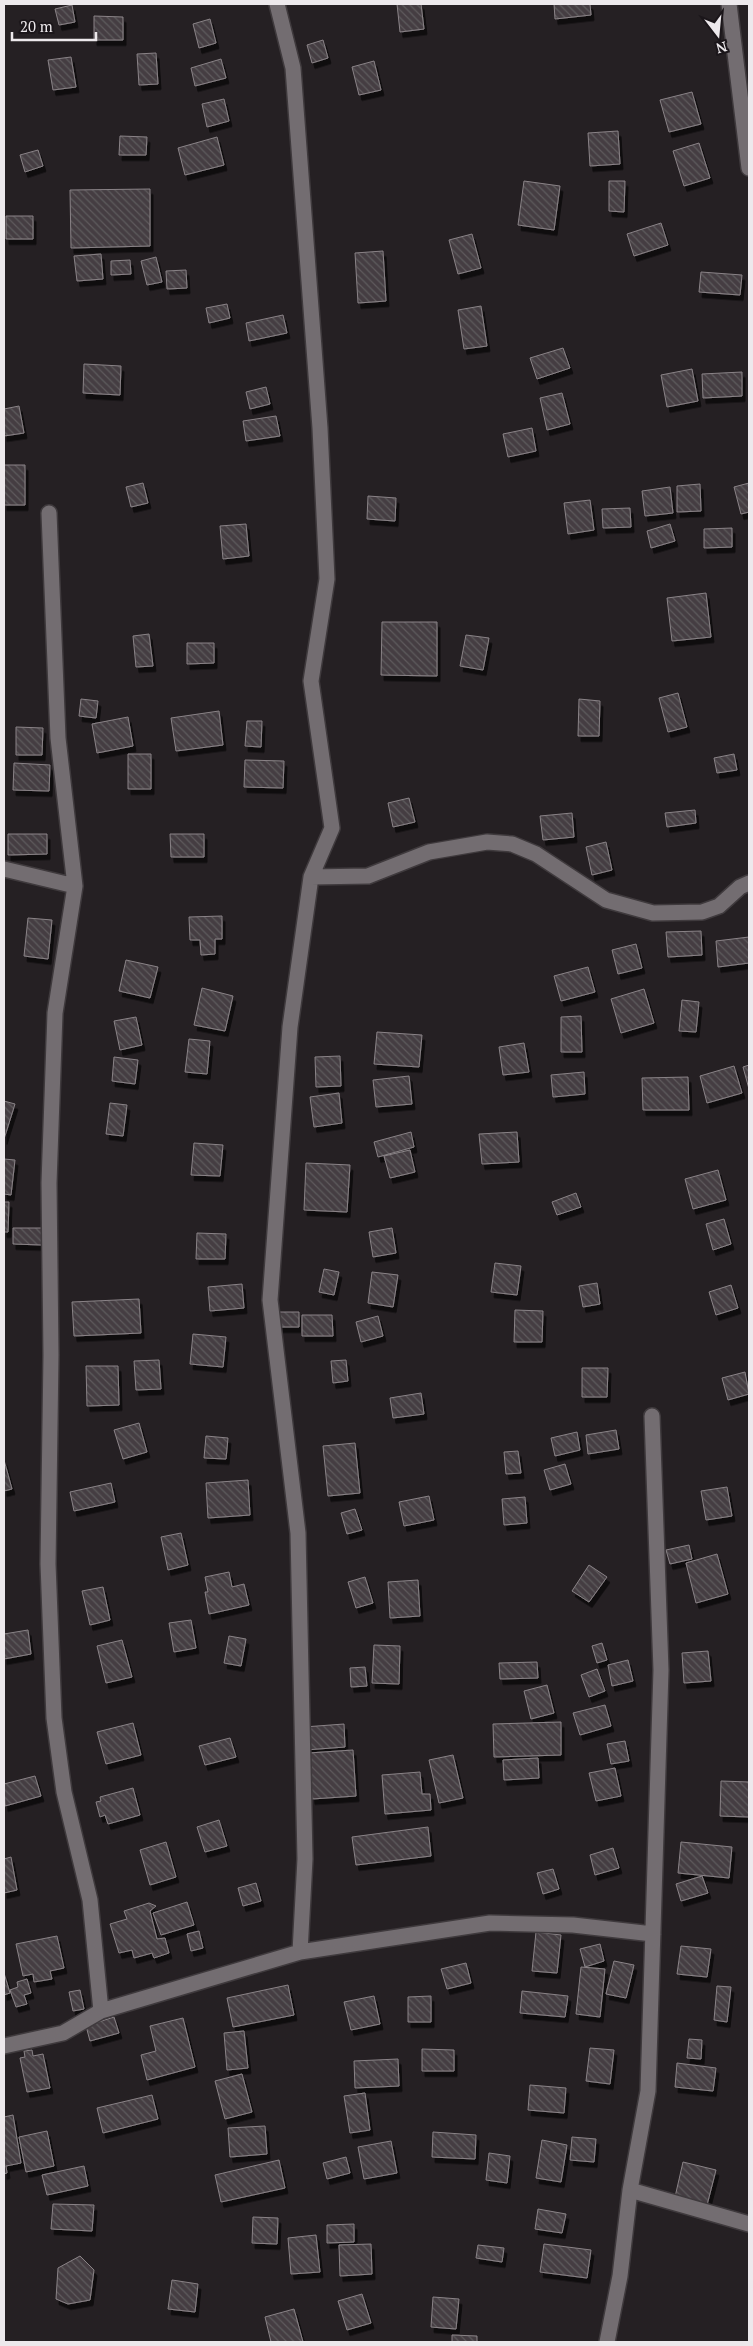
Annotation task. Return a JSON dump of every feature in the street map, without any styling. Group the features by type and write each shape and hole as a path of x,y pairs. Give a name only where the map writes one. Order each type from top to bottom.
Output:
{"street":[{"path":"277,4 293,68 320,428 327,579 311,681 332,828 311,877 290,1027 270,1300 298,1534 305,1859 300,1952"},
{"path":"729,4 749,168"},
{"path":"49,513 58,738 75,886 54,1013 49,1183 51,1355 48,1564 54,1718 64,1792 90,1900 100,2011"},
{"path":"311,877 368,876 429,852 487,842 512,844 536,854 606,900 653,914 702,912 719,906 740,887 749,883"},
{"path":"4,869 75,886"},
{"path":"607,2342 620,2276 630,2190 648,2090 661,1670 652,1416"},
{"path":"4,2046 63,2033 100,2011 300,1952 490,1923 573,1924 653,1934"},
{"path":"630,2190 749,2224"}],"building":[{"path":"397,4 421,4 424,29 400,32"},
{"path":"554,4 590,4 591,15 555,19"},
{"path":"72,5 75,22 59,25 55,9"},
{"path":"94,16 123,17 123,40 94,40"},
{"path":"210,19 216,43 199,48 193,24"},
{"path":"323,40 328,58 312,63 307,45"},
{"path":"156,53 158,84 139,85 137,54"},
{"path":"71,57 76,87 53,90 48,60"},
{"path":"221,59 226,78 195,86 191,68"},
{"path":"374,61 381,90 359,95 352,67"},
{"path":"692,92 701,124 669,132 660,100"},
{"path":"224,99 229,121 207,127 202,104"},
{"path":"618,131 620,164 590,166 588,133"},
{"path":"120,136 147,137 146,155 119,155"},
{"path":"217,137 224,165 185,175 178,148"},
{"path":"699,143 710,178 684,186 673,151"},
{"path":"38,150 43,166 25,172 20,155"},
{"path":"524,181 560,186 554,230 518,225"},
{"path":"609,181 625,181 624,212 609,211"},
{"path":"150,189 150,246 71,248 70,190"},
{"path":"6,216 33,216 33,239 6,239"},
{"path":"661,223 668,245 634,256 627,234"},
{"path":"472,234 481,268 458,274 449,240"},
{"path":"383,251 386,301 358,303 355,253"},
{"path":"101,254 103,279 77,281 74,256"},
{"path":"156,257 162,282 147,285 141,261"},
{"path":"130,260 131,274 111,275 111,261"},
{"path":"186,270 187,288 167,289 166,271"},
{"path":"701,272 742,275 740,295 699,292"},
{"path":"227,304 230,318 209,323 206,308"},
{"path":"481,306 487,346 464,349 458,310"},
{"path":"283,315 287,333 249,341 246,323"},
{"path":"563,348 570,368 537,379 530,358"},
{"path":"84,364 121,366 120,395 83,393"},
{"path":"692,369 698,401 667,407 661,375"},
{"path":"742,372 742,396 703,398 702,374"},
{"path":"266,387 270,404 250,409 246,392"},
{"path":"562,393 570,424 547,430 540,398"},
{"path":"19,406 24,433 4,436 4,409"},
{"path":"276,416 280,436 246,441 243,421"},
{"path":"532,428 536,451 508,457 503,434"},
{"path":"4,465 25,465 25,505 4,505"},
{"path":"143,483 148,503 131,507 126,487"},
{"path":"749,483 749,512 741,514 734,487"},
{"path":"700,484 701,511 677,512 677,486"},
{"path":"670,487 673,513 645,516 642,491"},
{"path":"368,496 396,498 395,521 367,519"},
{"path":"590,500 594,530 568,534 564,503"},
{"path":"630,508 631,527 603,528 602,509"},
{"path":"246,524 249,556 223,559 220,526"},
{"path":"670,524 675,541 651,548 647,531"},
{"path":"732,528 732,547 704,548 704,529"},
{"path":"706,593 711,637 672,641 667,598"},
{"path":"382,622 437,622 437,676 381,675"},
{"path":"149,634 153,666 136,667 133,636"},
{"path":"466,635 489,638 483,670 460,666"},
{"path":"187,643 214,643 214,663 187,664"},
{"path":"678,693 687,727 668,732 659,698"},
{"path":"81,699 98,701 96,718 79,716"},
{"path":"579,699 600,701 599,736 578,736"},
{"path":"219,711 223,745 176,751 171,718"},
{"path":"128,717 133,746 97,753 92,724"},
{"path":"247,721 262,721 261,747 245,746"},
{"path":"16,727 43,728 42,755 16,755"},
{"path":"128,754 151,754 151,789 128,789"},
{"path":"734,754 737,770 717,773 714,758"},
{"path":"245,760 284,761 283,788 244,787"},
{"path":"14,763 50,765 49,791 13,790"},
{"path":"409,798 415,822 393,827 388,803"},
{"path":"695,810 696,823 667,827 665,813"},
{"path":"572,813 574,837 543,840 540,816"},
{"path":"8,834 47,834 47,854 8,855"},
{"path":"170,834 204,834 204,857 171,857"},
{"path":"606,842 612,870 592,875 586,847"},
{"path":"222,916 222,939 215,939 215,954 201,955 200,940 190,940 189,917"},
{"path":"28,918 52,920 48,959 24,956"},
{"path":"701,931 702,955 668,957 666,932"},
{"path":"749,937 749,963 718,967 716,941"},
{"path":"636,944 642,968 618,974 612,950"},
{"path":"126,960 158,967 150,998 119,991"},
{"path":"588,967 595,992 561,1001 554,976"},
{"path":"202,988 233,996 225,1031 194,1025"},
{"path":"644,989 654,1023 621,1033 611,999"},
{"path":"682,1000 699,1002 696,1032 679,1031"},
{"path":"581,1016 582,1052 561,1052 561,1017"},
{"path":"136,1017 142,1045 120,1050 114,1021"},
{"path":"377,1032 422,1035 419,1067 374,1064"},
{"path":"189,1039 210,1041 207,1074 185,1072"},
{"path":"524,1043 529,1072 503,1075 499,1047"},
{"path":"340,1056 341,1086 316,1087 315,1057"},
{"path":"114,1057 138,1060 135,1084 112,1081"},
{"path":"749,1065 749,1089 743,1067"},
{"path":"734,1066 742,1093 707,1103 700,1076"},
{"path":"584,1072 585,1094 553,1097 551,1075"},
{"path":"409,1076 412,1104 376,1107 373,1080"},
{"path":"688,1077 689,1110 643,1110 642,1078"},
{"path":"339,1093 342,1123 314,1127 310,1097"},
{"path":"4,1101 15,1104 4,1139"},
{"path":"110,1103 127,1105 123,1136 106,1134"},
{"path":"411,1132 414,1147 378,1157 374,1142"},
{"path":"517,1132 519,1162 482,1164 479,1134"},
{"path":"194,1143 223,1145 220,1176 191,1175"},
{"path":"410,1150 415,1172 390,1178 384,1156"},
{"path":"4,1159 15,1160 11,1195 4,1194"},
{"path":"306,1163 350,1165 347,1212 304,1210"},
{"path":"718,1170 726,1200 693,1209 685,1179"},
{"path":"576,1193 581,1207 557,1215 552,1202"},
{"path":"4,1202 9,1202 8,1232 4,1232"},
{"path":"724,1219 731,1244 713,1250 706,1224"},
{"path":"13,1228 42,1228 42,1245 13,1244"},
{"path":"392,1228 396,1253 373,1257 369,1232"},
{"path":"197,1233 226,1234 225,1259 196,1259"},
{"path":"495,1263 521,1266 517,1295 491,1292"},
{"path":"324,1269 339,1272 334,1295 319,1292"},
{"path":"372,1272 398,1275 393,1307 368,1303"},
{"path":"597,1283 600,1304 583,1307 579,1286"},
{"path":"242,1284 244,1308 210,1311 208,1287"},
{"path":"731,1285 738,1308 716,1315 709,1292"},
{"path":"139,1299 141,1333 74,1336 72,1302"},
{"path":"515,1310 543,1311 542,1342 514,1342"},
{"path":"279,1312 299,1312 299,1327 279,1327"},
{"path":"302,1315 332,1315 333,1336 302,1336"},
{"path":"378,1316 383,1336 361,1342 356,1322"},
{"path":"193,1334 226,1337 223,1367 190,1364"},
{"path":"159,1360 161,1389 136,1390 134,1361"},
{"path":"346,1360 348,1381 333,1383 331,1361"},
{"path":"86,1366 118,1366 119,1405 87,1406"},
{"path":"582,1368 608,1368 607,1397 582,1397"},
{"path":"745,1372 749,1394 728,1400 722,1378"},
{"path":"421,1393 424,1414 393,1418 390,1398"},
{"path":"139,1423 147,1452 123,1459 114,1430"},
{"path":"616,1430 619,1449 588,1454 586,1435"},
{"path":"577,1432 580,1450 555,1456 551,1438"},
{"path":"206,1436 228,1438 226,1459 204,1458"},
{"path":"355,1443 360,1493 328,1496 323,1446"},
{"path":"518,1451 521,1473 506,1474 504,1452"},
{"path":"4,1460 12,1489 4,1491"},
{"path":"565,1464 571,1484 550,1490 544,1470"},
{"path":"248,1480 250,1515 208,1518 206,1483"},
{"path":"111,1483 115,1502 74,1511 70,1492"},
{"path":"727,1487 732,1516 706,1520 701,1491"},
{"path":"429,1496 434,1520 404,1526 399,1502"},
{"path":"525,1497 527,1523 504,1525 502,1499"},
{"path":"355,1509 362,1530 347,1534 341,1513"},
{"path":"181,1533 188,1565 168,1570 161,1537"},
{"path":"689,1545 692,1559 670,1564 666,1550"},
{"path":"717,1554 728,1594 696,1603 686,1563"},
{"path":"589,1565 607,1577 589,1602 572,1591"},
{"path":"229,1572 232,1587 244,1584 249,1605 209,1614 205,1592 208,1592 205,1577"},
{"path":"365,1577 373,1603 356,1608 348,1582"},
{"path":"418,1580 420,1616 390,1618 388,1582"},
{"path":"103,1587 110,1620 90,1625 82,1591"},
{"path":"191,1620 196,1648 174,1652 169,1623"},
{"path":"28,1630 31,1654 4,1659 4,1634"},
{"path":"229,1636 246,1639 241,1666 224,1663"},
{"path":"122,1640 132,1677 106,1683 97,1646"},
{"path":"602,1643 607,1660 597,1663 592,1646"},
{"path":"374,1645 400,1646 399,1684 372,1683"},
{"path":"708,1651 711,1681 684,1683 682,1653"},
{"path":"628,1660 633,1681 612,1686 608,1665"},
{"path":"537,1662 538,1678 500,1679 499,1663"},
{"path":"365,1667 367,1686 351,1687 350,1668"},
{"path":"597,1669 605,1691 589,1697 581,1675"},
{"path":"547,1685 554,1713 531,1719 524,1691"},
{"path":"605,1705 611,1726 580,1735 573,1713"},
{"path":"561,1722 561,1755 494,1757 493,1724"},
{"path":"133,1723 141,1755 106,1764 97,1732"},
{"path":"344,1724 345,1747 305,1750 304,1727"},
{"path":"230,1738 236,1757 205,1765 199,1746"},
{"path":"625,1741 629,1761 611,1764 607,1744"},
{"path":"353,1750 356,1796 312,1799 309,1753"},
{"path":"453,1755 463,1798 439,1803 429,1760"},
{"path":"538,1758 539,1778 504,1780 503,1760"},
{"path":"615,1768 621,1796 596,1801 589,1773"},
{"path":"420,1772 422,1794 430,1794 431,1810 385,1814 382,1775"},
{"path":"35,1776 41,1796 5,1806 4,1784"},
{"path":"721,1781 749,1782 749,1817 720,1816"},
{"path":"133,1788 140,1815 108,1824 105,1815 100,1817 96,1802 101,1801 100,1797"},
{"path":"219,1820 227,1846 205,1852 197,1827"},
{"path":"428,1827 431,1856 356,1865 352,1837"},
{"path":"166,1842 176,1877 150,1885 140,1850"},
{"path":"681,1842 732,1847 729,1878 678,1873"},
{"path":"613,1848 619,1868 595,1875 590,1855"},
{"path":"11,1857 17,1890 4,1893 4,1859"},
{"path":"553,1869 559,1889 543,1894 537,1873"},
{"path":"702,1876 708,1893 681,1901 676,1884"},
{"path":"256,1883 261,1901 243,1906 238,1888"},
{"path":"187,1902 194,1925 161,1935 153,1913"},
{"path":"149,1903 156,1906 150,1911 157,1939 165,1938 169,1953 154,1958 152,1953 134,1958 132,1950 119,1953 110,1924 127,1919 124,1911"},
{"path":"199,1931 203,1948 191,1951 187,1934"},
{"path":"536,1932 561,1935 557,1973 532,1971"},
{"path":"57,1936 64,1968 50,1971 52,1979 34,1982 33,1974 23,1976 16,1944"},
{"path":"600,1944 604,1961 585,1967 580,1949"},
{"path":"681,1946 711,1949 707,1977 677,1974"},
{"path":"614,1961 634,1965 626,1998 606,1994"},
{"path":"466,1963 471,1983 447,1989 441,1969"},
{"path":"581,1967 605,1969 600,2017 576,2014"},
{"path":"4,1973 10,1993 4,1995"},
{"path":"27,1979 31,1993 24,1995 27,2004 16,2007 10,1990 18,1987 17,1982"},
{"path":"288,1985 294,2015 233,2027 227,1998"},
{"path":"717,1986 731,1987 727,2022 714,2020"},
{"path":"80,1990 84,2009 73,2011 69,1992"},
{"path":"522,1991 568,1996 565,2017 520,2013"},
{"path":"374,1996 380,2024 351,2030 344,2002"},
{"path":"431,1996 431,2022 408,2022 408,1997"},
{"path":"114,2017 119,2033 90,2041 86,2026"},
{"path":"183,2018 195,2067 147,2080 141,2055 156,2051 150,2026"},
{"path":"244,2031 248,2068 227,2070 224,2033"},
{"path":"689,2039 702,2040 701,2059 687,2058"},
{"path":"590,2048 614,2050 610,2084 586,2081"},
{"path":"422,2049 454,2050 454,2071 422,2071"},
{"path":"32,2050 33,2056 43,2054 50,2088 27,2092 20,2058 25,2057 24,2051"},
{"path":"398,2059 399,2086 355,2088 354,2061"},
{"path":"677,2063 716,2068 713,2091 675,2087"},
{"path":"242,2074 252,2112 225,2119 215,2081"},
{"path":"530,2085 566,2088 564,2113 528,2110"},
{"path":"365,2093 370,2130 350,2133 344,2096"},
{"path":"152,2095 158,2119 103,2133 97,2108"},
{"path":"13,2115 21,2163 6,2166 7,2173 4,2174 4,2117"},
{"path":"265,2126 267,2154 230,2157 228,2128"},
{"path":"47,2131 54,2166 26,2172 19,2137"},
{"path":"433,2132 476,2135 475,2159 432,2157"},
{"path":"572,2137 596,2139 594,2162 570,2160"},
{"path":"542,2140 567,2145 561,2182 536,2178"},
{"path":"391,2141 397,2173 364,2179 358,2147"},
{"path":"489,2153 510,2156 507,2183 486,2180"},
{"path":"346,2157 350,2173 327,2179 323,2163"},
{"path":"279,2160 285,2188 221,2202 215,2175"},
{"path":"683,2162 716,2170 707,2205 675,2197"},
{"path":"84,2166 88,2186 47,2195 42,2175"},
{"path":"53,2204 94,2205 92,2231 51,2229"},
{"path":"538,2209 566,2214 562,2233 535,2229"},
{"path":"253,2217 278,2218 277,2244 252,2243"},
{"path":"354,2224 354,2242 327,2243 327,2225"},
{"path":"316,2235 320,2272 291,2274 288,2238"},
{"path":"371,2244 372,2274 340,2276 339,2245"},
{"path":"544,2244 591,2250 587,2278 540,2272"},
{"path":"478,2245 504,2248 502,2262 476,2258"},
{"path":"80,2256 94,2270 90,2300 68,2304 56,2299 58,2268"},
{"path":"172,2280 198,2284 195,2312 168,2309"},
{"path":"362,2294 371,2323 347,2330 338,2301"},
{"path":"433,2297 459,2299 456,2329 431,2327"},
{"path":"294,2309 303,2342 271,2342 265,2317"},
{"path":"452,2335 477,2336 477,2342 452,2342"}]}
